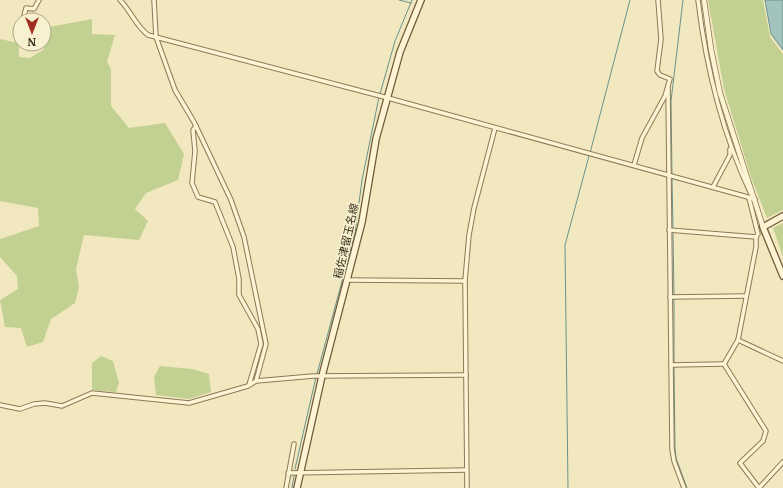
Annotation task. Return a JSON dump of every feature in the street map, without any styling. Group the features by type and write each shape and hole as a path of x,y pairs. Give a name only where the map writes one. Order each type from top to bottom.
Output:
{"main road":[{"name":"稲佐津留玉名線","path":"297,488 320,376 362,222 383,97 421,0"},
{"path":"783,216 763,227 783,276"}],"street":[{"path":"25,12 26,8 34,9 39,0"},
{"path":"120,0 126,6 142,30 148,35 383,97 752,198"},
{"path":"154,0 156,37 175,90 196,126 231,200 244,237 266,344 256,381"},
{"path":"634,165 642,138 670,79 660,75 658,71 661,38 658,0"},
{"path":"698,0 704,52 731,145 763,227"},
{"path":"704,0 709,42 720,93 752,198 758,234 756,237 738,340 724,364"},
{"path":"668,86 672,449 674,461 684,488"},
{"path":"196,126 193,130 195,151 192,183 198,197 215,202 226,226 233,247 239,279 239,295 258,329 261,344 249,385"},
{"path":"467,488 465,281 469,235 474,208 495,128"},
{"path":"712,187 730,155 731,145"},
{"path":"670,230 756,237"},
{"path":"347,280 465,281"},
{"path":"671,297 746,296"},
{"path":"738,340 783,361"},
{"path":"671,365 724,364"},
{"path":"724,364 766,431 763,441 740,463 759,488 783,462"},
{"path":"0,405 20,409 34,404 45,403 62,406 92,393 189,403 249,385 256,381 313,376 466,375"},
{"path":"286,488 294,444"},
{"path":"288,473 466,470"}],"green space":[{"path":"708,0 763,0 770,37 783,54 783,210 767,218 751,177 724,89"},
{"path":"92,19 92,34 115,35 107,62 111,69 111,106 129,128 165,123 184,154 178,180 146,193 135,209 148,221 139,240 84,235 76,269 79,287 75,303 51,319 43,342 27,347 21,328 5,327 0,300 18,289 17,276 0,257 0,239 39,226 38,208 0,201 0,39 12,42 12,52 19,52 19,57 30,58 40,52 52,52 52,26"},
{"path":"783,223 783,257 773,228"},
{"path":"101,356 113,361 119,383 116,392 92,390 92,363"},
{"path":"160,366 192,369 209,374 211,392 189,399 156,395 154,377"}],"water":[{"path":"765,0 783,0 783,50 771,34"}],"waterway":[{"path":"399,0 411,3"},
{"path":"380,94 395,41 412,0"},
{"path":"590,153 630,0"},
{"path":"672,175 671,101 683,0"},
{"path":"317,374 355,233 362,180 379,97"},
{"path":"568,488 565,245 589,156"},
{"path":"672,179 673,229"},
{"path":"673,233 674,295"},
{"path":"674,299 674,363"},
{"path":"674,367 676,458 687,488"},
{"path":"295,469 316,377"},
{"path":"292,488 294,476"}]}
